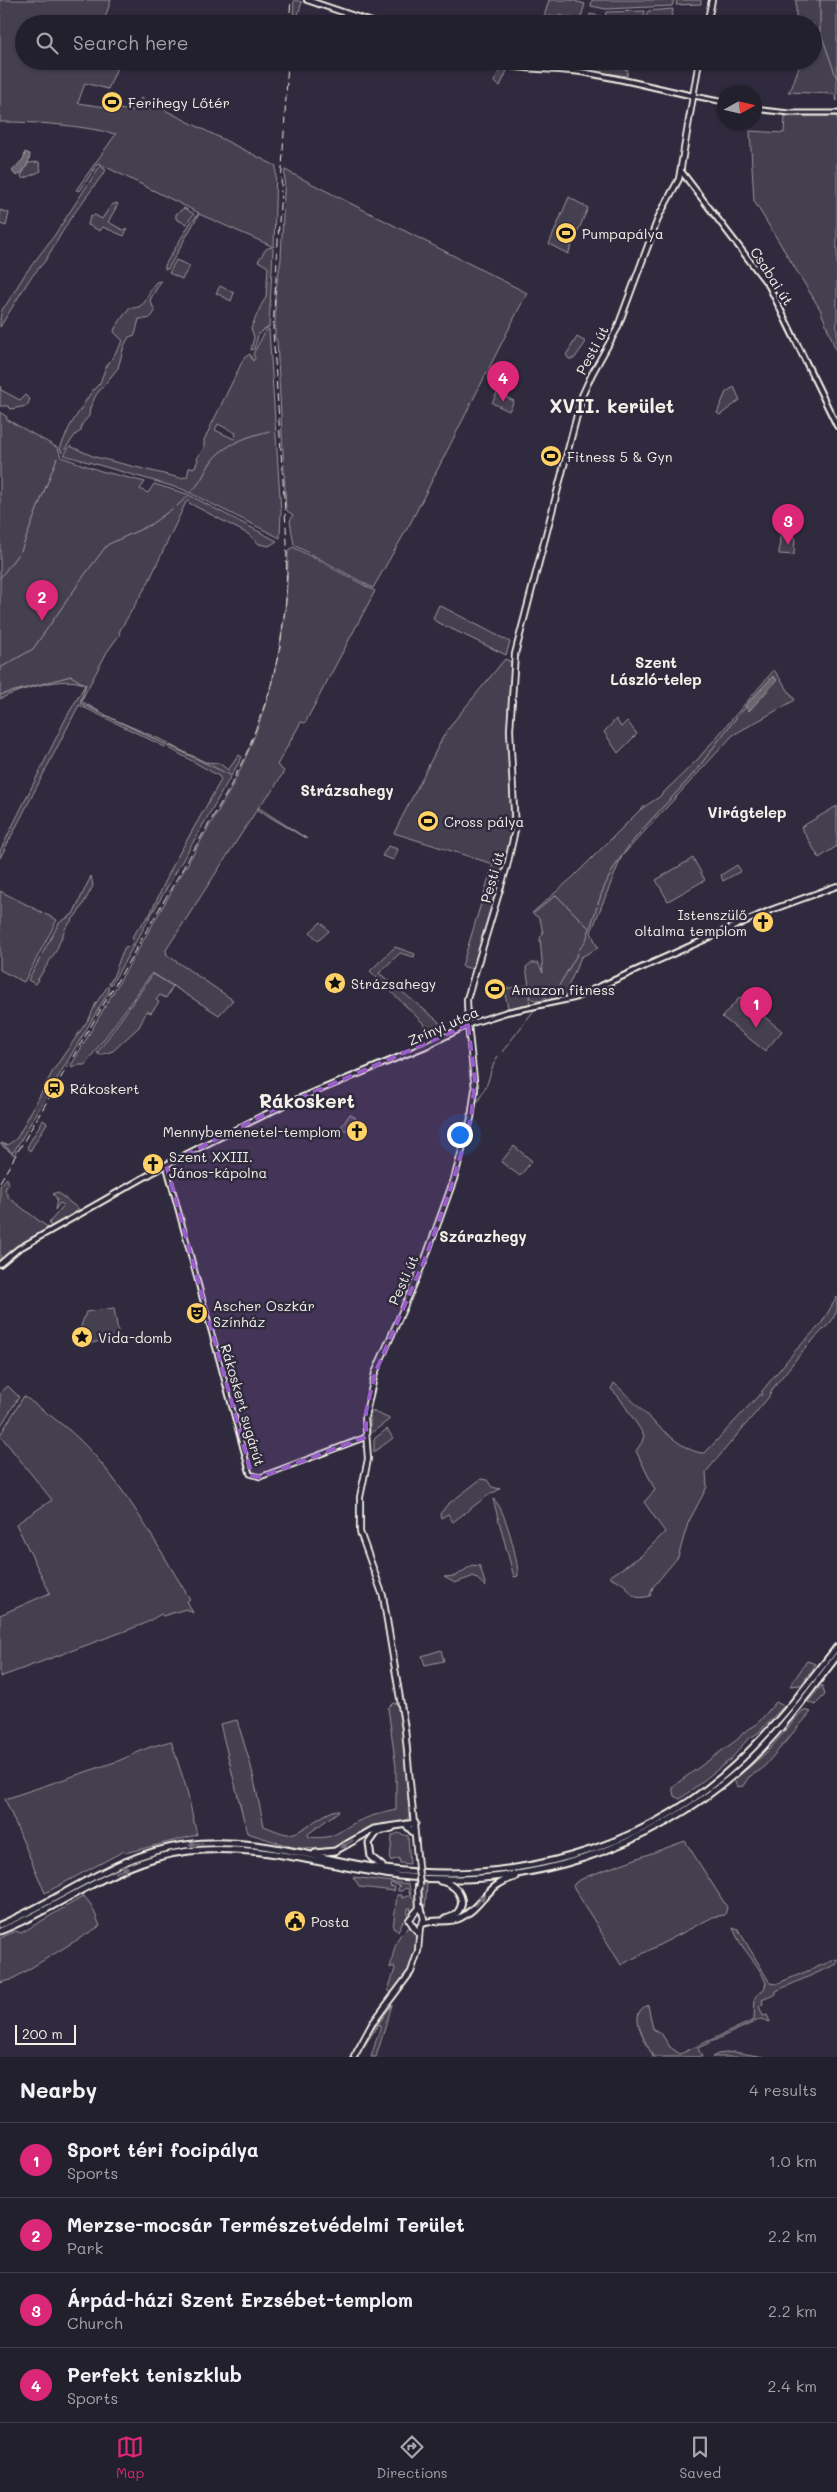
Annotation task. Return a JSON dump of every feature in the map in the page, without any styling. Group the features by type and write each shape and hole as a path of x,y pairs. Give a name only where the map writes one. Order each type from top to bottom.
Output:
{"highway":[{"path":"683,1808 724,1775 753,1748 788,1710 837,1647"},
{"path":"0,1931 126,1868 152,1859 187,1851 222,1849 256,1852 384,1874 432,1879 482,1878 531,1872 557,1866 606,1850 670,1816 737,1772 793,1713 837,1656"},
{"path":"0,1925 113,1866 161,1849 192,1844 227,1842 397,1870 470,1873 540,1864 608,1844 670,1816"},
{"path":"412,1823 413,1832"},
{"path":"300,1853 327,1854 344,1847 374,1828 412,1823"},
{"path":"397,1870 380,1865 373,1860 368,1852 369,1843 373,1835 379,1831 412,1823"},
{"path":"421,1925 459,1919 473,1909 494,1886 531,1872"},
{"path":"422,1916 448,1919 457,1912 461,1903 461,1896 455,1887 432,1879"}],"main road":[{"path":"307,0 351,15"},
{"path":"709,15 712,0"},
{"path":"551,70 618,78 694,96"},
{"name":"Pesti út","path":"674,187 681,176 698,70"},
{"name":"Csabai út","path":"683,161 687,181"},
{"name":"Pesti út","path":"417,1867 412,1823 411,1781 398,1684 383,1596 360,1532 360,1497 368,1463 366,1412 375,1373 425,1258 454,1179 471,1118 475,1089 468,1024 468,995 514,839 510,730 515,654 582,396 617,329 659,216 681,171"},
{"name":"Csabai út","path":"681,176 687,181 768,286 837,426"},
{"name":"Zrínyi utca","path":"0,1264 18,1248 166,1165 277,1108 426,1046 468,1024 507,1012 574,998 771,910 837,886"},
{"path":"354,2057 372,2024 409,1975 417,1956 422,1916 413,1832"},
{"path":"419,1886 419,1907 409,1920 419,1939"},
{"path":"416,1912 422,1916"},
{"path":"414,1927 421,1925"}],"street":[{"path":"694,96 717,101"},
{"path":"762,110 789,113 837,113"},
{"name":"Rákoskert sugárút","path":"166,1165 248,1469 252,1476 260,1477 366,1437"}],"highlighted area":[{"path":"468,1025 475,1080 471,1118 454,1179 425,1259 375,1373 366,1412 366,1437 260,1477 252,1476 166,1165 277,1108"}],"shaded area":[{"path":"0,0 111,0 106,15 15,15 15,70 116,70 108,89 85,83 78,103 132,111 141,98 276,166 274,247 199,214 168,269 165,269 165,265 191,222 199,213 98,163 80,191 76,190 116,134 58,125 0,122"},
{"path":"294,0 302,2 298,15 293,15"},
{"path":"549,0 571,0 585,4 582,15 545,15"},
{"path":"592,0 674,0 672,6 606,9 591,6"},
{"path":"677,0 701,0 701,4 676,5"},
{"path":"796,0 837,0 837,101 834,94 788,92 792,87 798,70 822,70 822,15 796,15"},
{"path":"673,9 672,15 647,15 648,11"},
{"path":"645,11 644,15 605,15 606,12"},
{"path":"500,70 507,71 500,86 494,82"},
{"path":"581,70 628,70 627,76"},
{"path":"785,116 837,116 837,353 820,309 754,201 750,131 784,133"},
{"path":"25,152 30,154 28,164 22,173 16,176 12,171 24,158"},
{"path":"39,162 41,171 23,179 21,176 28,163"},
{"path":"100,166 106,170 70,219 45,261 29,280 0,327 1,312"},
{"path":"285,170 527,293 411,522 373,588 294,545 290,521 293,515 286,510 277,340 275,339 275,294 281,259"},
{"path":"569,197 588,208 568,254 549,244"},
{"path":"117,203 108,222 123,230 127,229 124,236 103,227 100,231 88,225 90,217 95,215 102,219 111,205"},
{"path":"184,208 194,214 186,224 176,219 176,214"},
{"path":"0,210 9,213 6,226 0,224"},
{"path":"271,247 273,249 269,327 259,333 254,349 251,350 254,337 251,328 266,298 268,267 258,261 266,249"},
{"path":"176,260 190,266 182,279 169,273"},
{"path":"161,281 150,300 155,311 154,314 149,318 139,319 135,335 129,337 124,346 118,368 96,395 90,408 89,416 82,424 81,431 76,434 62,453 60,448 70,426 92,391 100,383 105,369 123,341 114,332 115,328 129,308 140,306 146,300 156,282"},
{"path":"220,286 234,293 231,301 216,293"},
{"path":"269,329 281,512 280,538 182,489 64,455 70,446 95,457 180,478 187,477 189,468 195,467 197,458 204,448 204,440 244,358 250,354 253,361 255,358 253,354 265,332","holes":["218,424 236,433 234,439 215,430"]},
{"path":"577,337 586,342 574,359 569,359 566,355"},
{"path":"0,386 1,390 20,400 25,395 30,399 27,406 11,409 8,406 0,406"},
{"path":"734,387 740,400 720,415 717,413 726,392"},
{"path":"497,393 514,401 509,411 492,403"},
{"path":"0,412 7,417 6,419 58,448 61,457 101,471 145,482 140,489 148,493 154,484 187,494 277,541 269,546 259,544 248,534 189,503 188,500 186,502 149,581 119,632 120,634 107,652 81,701 113,719 169,743 166,747 163,746 79,705 0,858 0,851 66,718 85,685 67,681 42,684 0,699"},
{"path":"780,536 795,537 794,555 779,554"},
{"path":"293,547 375,591 305,723 301,722 277,765 284,771 273,790 260,805 166,950 167,955 233,1000 219,1015 152,973 85,1065 72,1068 71,1066 229,792 243,763 255,734 274,675 284,614 288,551"},
{"path":"439,605 510,642 506,655 435,621 433,618"},
{"path":"505,659 511,662 508,735 512,838 472,969 462,966 493,864 394,833 443,737"},
{"path":"774,670 795,700 733,735 622,856 591,932 598,948 581,957 567,989 574,997 545,1004 546,996 541,1001 531,999 526,967 532,963 538,963 543,973 540,938 543,933 540,919 532,913 573,877 641,809 659,797 697,760"},
{"path":"773,676 777,680 749,711 745,706"},
{"path":"616,719 621,727 627,721 637,734 618,753 604,732"},
{"path":"170,745 205,762 219,763 228,770 239,755 242,757 111,985 109,984 125,947 132,946 133,935 150,914 175,861 221,780 219,776 169,748"},
{"path":"837,806 837,846 819,858 801,827"},
{"path":"259,808 306,838 307,839 258,810"},
{"path":"388,846 398,849 394,860 382,856"},
{"path":"693,858 705,880 668,901 656,880"},
{"path":"737,865 741,871 723,881 721,875"},
{"path":"91,876 93,886 80,910 65,929 56,951 35,984 28,980 59,923 73,914"},
{"path":"0,891 57,920 24,982 0,970"},
{"path":"321,922 329,931 318,941 310,932"},
{"path":"395,947 415,954 414,957 400,953 379,973 438,1021 445,1034 430,1042 423,1023 370,971"},
{"path":"153,974 173,986 166,998 160,995 156,1000 159,1002 151,1013 147,1011 139,1027 113,1051 100,1055 97,1053"},
{"path":"527,985 530,1004 508,1008 504,989"},
{"path":"108,986 109,991 13,1153 1,1143 8,1145 17,1138 54,1069 90,1017 96,1003"},
{"path":"740,997 782,1031 765,1051 722,1017"},
{"path":"350,1114 356,1118 346,1131 341,1127"},
{"path":"43,1120 47,1123 30,1151 27,1147"},
{"path":"514,1146 532,1161 520,1176 501,1162"},
{"path":"7,1178 8,1183 5,1190 9,1198 50,1229 17,1247 0,1261 0,1186"},
{"path":"57,1192 81,1211 52,1228 49,1223 64,1205 60,1203 55,1210 57,1199 53,1194"},
{"path":"837,1297 837,1311 831,1322 805,1348 774,1387 768,1398 706,1472 707,1487 688,1523 678,1557 653,1587 650,1596 634,1596 619,1581 609,1577 641,1556 665,1532 644,1502 655,1490 636,1451 644,1435 619,1397 611,1389 614,1383 670,1436 694,1451 705,1453 759,1395 762,1395 762,1391 795,1351 821,1324"},
{"path":"114,1308 119,1337 83,1345 80,1329 86,1312"},
{"path":"8,1386 19,1397 0,1427 0,1393"},
{"path":"24,1396 78,1438 111,1475 139,1515 190,1599 187,1601 193,1613 186,1609 163,1616 161,1614 144,1624 0,1677 0,1615 50,1593 16,1524 52,1500 0,1435"},
{"path":"370,1410 390,1419 370,1434"},
{"path":"387,1429 393,1438 374,1452 374,1439"},
{"path":"481,1479 487,1480 492,1487 500,1489 487,1496 453,1522 448,1514 441,1518 440,1514 447,1505"},
{"path":"493,1499 502,1511 506,1522 518,1569 518,1576 514,1577"},
{"path":"472,1565 480,1566 486,1587 474,1576 455,1583 444,1577 456,1576"},
{"path":"441,1650 444,1661 425,1665 422,1656"},
{"path":"807,1661 816,1664 801,1685 790,1686"},
{"path":"822,1685 825,1695 815,1705 808,1702"},
{"path":"776,1702 784,1706 758,1733 747,1740 731,1759 680,1799 674,1796 672,1787 757,1724"},
{"path":"393,1703 399,1704 406,1756 409,1817 406,1821 369,1828 333,1849 325,1850 292,1847 247,1833 220,1724 237,1720 251,1766 264,1826 282,1833 292,1834 331,1812 339,1811 308,1834 309,1837 319,1838 332,1836 365,1818 396,1810 396,1767 388,1708"},
{"path":"803,1710 811,1712 762,1769 749,1777 743,1786 737,1787 734,1780 767,1752"},
{"path":"171,1741 186,1787 197,1835 125,1853 124,1851 45,1893 5,1799"},
{"path":"398,1833 408,1836 410,1864 400,1863 399,1858 390,1861 392,1836"},
{"path":"685,1841 727,1907 725,1915 713,1917 621,1965 573,1886 576,1882 588,1876"},
{"path":"353,1877 409,1884 411,1895 417,1903 416,1908 410,1911 411,1908 408,1908 407,1922 403,1921 398,1931 393,1928 397,1895 402,1895 402,1898 410,1895 408,1889 405,1888 402,1891 398,1891 398,1888 401,1886 391,1883 390,1886 395,1887 394,1891 360,1887"},
{"path":"422,1884 427,1884 425,1910 427,1916 422,1910"},
{"path":"84,1896 92,1906 100,1926 11,1980 0,1983 0,1938 16,1931 21,1933"},
{"path":"410,1927 416,1931 417,1949 415,1957 412,1965 392,1994 388,1990 395,1969 394,1966 390,1968 394,1951 401,1935"},
{"path":"733,1927 738,1929 770,1983 776,1984 837,1959 837,1964 776,1991 776,1994 762,2000 763,2004 759,2006 763,2016 767,2015 770,2022 761,2019 698,2048 702,2057 653,2057 638,2021 642,2009 648,2005 653,2029 661,2033 670,2047 680,2054 754,2020 755,1997 764,1989 766,1983 763,1975 740,1942"},
{"path":"392,2005 376,2057 371,2057 381,2025 379,2024 357,2057 362,2045"},
{"path":"734,2052 764,2057 712,2057 718,2054"}],"waterway":[{"path":"820,0 820,15"},
{"path":"822,37 837,79"},
{"path":"191,492 211,462 222,451 246,438 270,431"},
{"path":"21,551 57,458"},
{"path":"177,506 188,496"},
{"path":"80,581 107,545 150,525 172,509"},
{"path":"0,578 18,554"},
{"path":"0,668 33,649 79,583"},
{"path":"0,695 71,676 84,684"},
{"path":"86,684 80,703 167,745"},
{"path":"598,904 605,885 626,850 652,818 694,773 746,707"},
{"path":"170,746 230,775"},
{"path":"534,913 556,895 588,927"},
{"path":"579,950 586,940 597,907"},
{"path":"550,1001 578,953"},
{"path":"502,1052 535,1009 546,1006"},
{"path":"474,1112 498,1056"},
{"path":"0,1144 14,1155 17,1150"}],"railway":[{"path":"290,15 291,0"},
{"path":"0,1182 228,791 248,750 270,690 280,647 286,601 287,542 273,331 288,70"}],"place":[{"name":"Ferihegy Lőtér","path":"112,102"},
{"name":"Pumpapálya","path":"566,233"},
{"name":"Perfekt teniszklub","path":"503,402"},
{"name":"Fitness 5 & Gyn","path":"551,456"},
{"name":"Árpád-házi Szent Erzsébet-templom","path":"788,545"},
{"name":"Merzse-mocsár Természetvédelmi Terület","path":"42,621"},
{"name":"Cross pálya","path":"428,821"},
{"name":"Istenszülő oltalma templom","path":"763,922"},
{"name":"Strázsahegy","path":"335,983"},
{"name":"Amazon fitness","path":"495,989"},
{"name":"Sport téri focipálya","path":"756,1028"},
{"name":"Rákoskert","path":"54,1088"},
{"name":"Mennybemenetel-templom","path":"357,1131"},
{"name":"Szent XXIII. János-kápolna","path":"153,1164"},
{"name":"Ascher Oszkár Színház","path":"197,1313"},
{"name":"Vida-domb","path":"82,1337"},
{"name":"Posta","path":"295,1921"}],"district":[{"name":"XVII. kerület","path":"612,405"},
{"name":"Szent László-telep","path":"656,670"},
{"name":"Strázsahegy","path":"347,790"},
{"name":"Virágtelep","path":"747,812"},
{"name":"Rákoskert","path":"307,1100"},
{"name":"Szárazhegy","path":"483,1236"}]}
